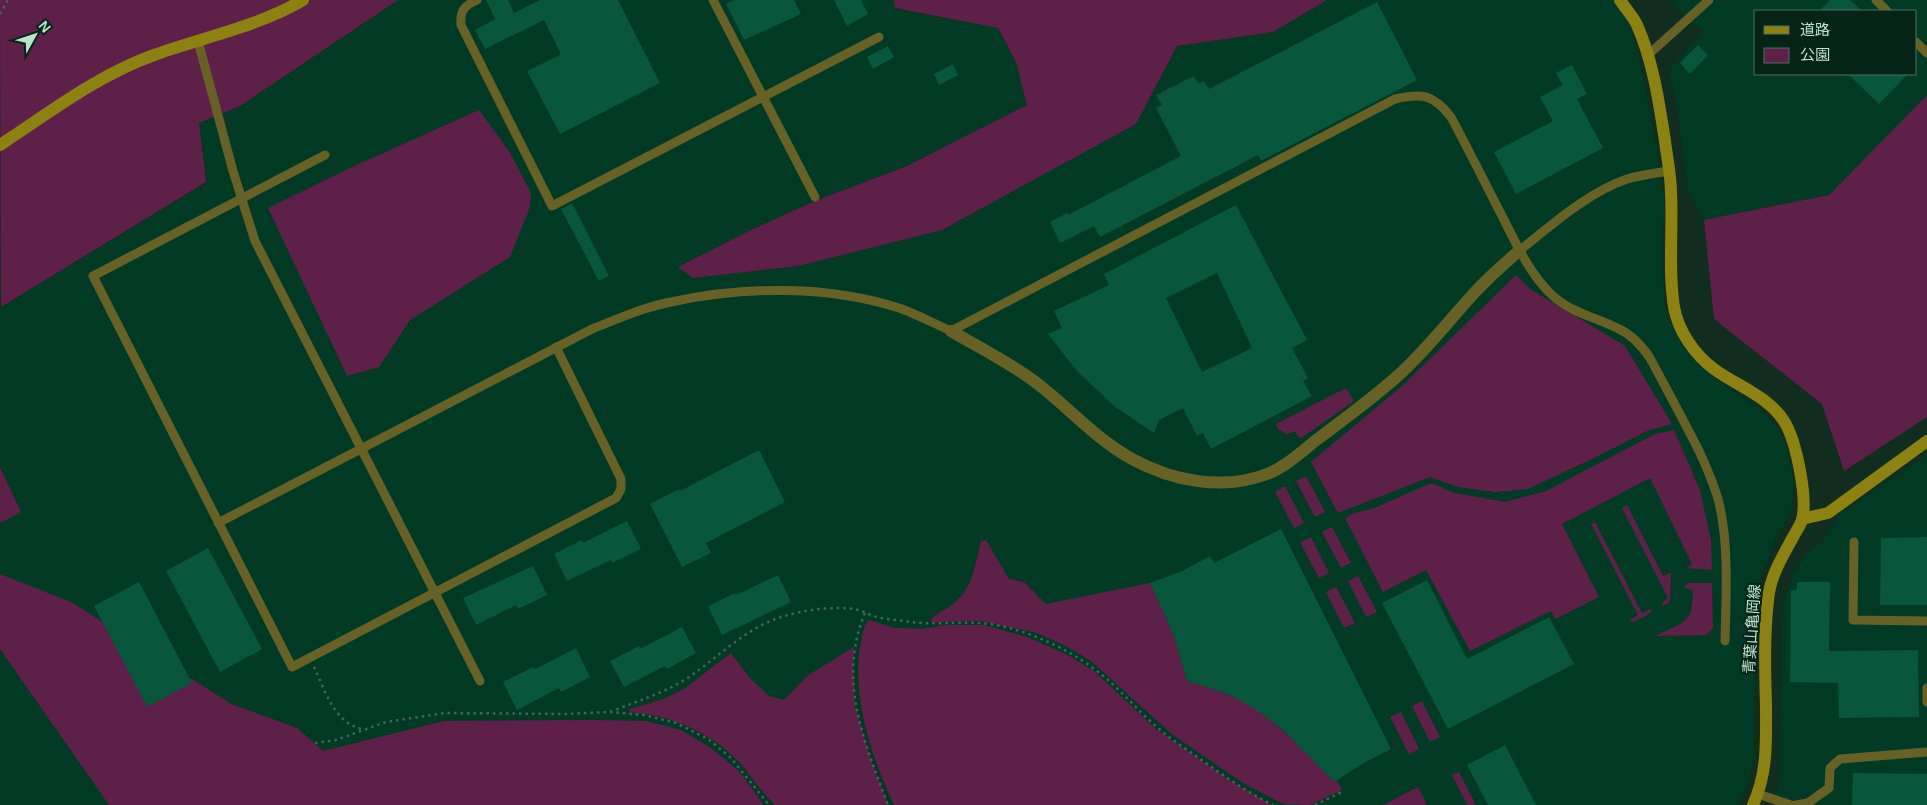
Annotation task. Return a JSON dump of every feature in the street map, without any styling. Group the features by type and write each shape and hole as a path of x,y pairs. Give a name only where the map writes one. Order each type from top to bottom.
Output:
{"street":[{"path":"0,145 119,69 153,55 261,21 303,0"},
{"path":"1620,0 1637,23 1648,55 1660,106 1672,191 1671,266 1674,307 1678,323 1687,340 1699,355 1714,369 1761,398 1774,409 1784,422 1799,464 1802,519 1828,513 1927,441"},
{"path":"950,331 999,358 1036,383 1108,445 1133,460 1164,473 1193,481 1238,482 1267,474 1282,466 1362,406 1402,372 1475,292 1520,250"},
{"name":"青葉山亀岡線","path":"1755,800 1764,778 1766,744 1765,646 1768,598 1772,578 1802,519"}],"lane":[{"path":"477,0 466,6 460,16 461,25 552,206 879,37"},
{"path":"713,0 815,197"},
{"path":"1648,55 1709,0"},
{"path":"1876,0 1886,10"},
{"path":"198,41 255,241 480,681"},
{"path":"1917,43 1927,53"},
{"path":"218,523 592,329 622,317 670,302 722,293 775,290 831,293 871,300 903,309 950,331 1395,99 1415,95 1431,98 1443,107 1451,117 1520,250 1534,273 1558,300 1571,310 1618,328 1630,336 1642,347 1672,398 1712,480 1720,507 1724,549 1725,641"},
{"path":"325,155 93,276 292,666 616,498 621,488 621,479 556,348"},
{"path":"1520,250 1563,216 1613,185 1629,179 1669,171"},
{"path":"1854,542 1853,620 1927,621"},
{"path":"1927,688 1927,702"},
{"path":"1796,805 1808,803 1829,788 1830,768 1840,759 1927,752"},
{"path":"1755,800 1790,805"}],"path":[{"path":"0,14 8,0"},
{"path":"610,712 672,688 735,642 766,622 782,616 813,610 844,608 877,617 913,622 974,622 1002,626 1064,650 1103,676 1165,734 1237,785 1273,805"},
{"path":"865,613 857,631 854,651 855,697 866,746 888,805"},
{"path":"309,657 338,714 352,725 366,729"},
{"path":"314,743 336,740 386,722 445,713 565,714 610,712 644,715 676,723 708,739 731,758 770,805"},
{"path":"1316,805 1344,791"}],"shaded area":[{"path":"398,0 894,0 895,9 998,28 1016,62 1027,105 907,166 815,201 751,230 678,267 693,278 798,266 942,230 1136,124 1177,46 1273,32 1327,0 1613,0 1626,18 1638,52 1657,150 1664,199 1662,254 1664,301 1674,331 1685,349 1698,364 1736,394 1762,411 1775,426 1785,440 1794,485 1791,511 1773,544 1757,589 1755,616 1754,756 1750,779 1738,805 0,805 0,523 21,511 0,467 0,308 206,183 199,123 240,106"},
{"path":"1668,0 1927,0 1927,95 1829,195 1704,220 1689,194 1675,95 1669,71 1703,32"},
{"path":"1927,455 1927,805 1773,805 1780,781 1783,603 1794,571 1806,555 1824,539 1838,516"}],"green space":[{"path":"0,0 398,0 240,106 199,123 206,182 1,307"},
{"path":"894,0 1327,0 1273,32 1177,46 1136,124 942,230 798,266 693,278 678,267 751,230 815,201 907,166 1027,105 1016,62 998,28 895,8"},
{"path":"1927,95 1927,417 1844,471 1822,404 1714,319 1704,220 1829,195"},
{"path":"479,110 509,151 531,193 530,207 510,257 410,320 379,367 347,376 268,208 350,168"},
{"path":"1516,275 1530,289 1625,346 1672,424 1647,431 1528,489 1495,492 1458,487 1430,477 1338,513 1311,462 1401,387"},
{"path":"1346,388 1354,401 1300,439 1295,431 1287,434 1278,429 1276,424"},
{"path":"1674,430 1700,490 1711,541 1712,570 1686,568 1692,564 1650,478 1562,524 1599,597 1555,619 1551,611 1470,651 1426,570 1383,592 1345,518 1354,513 1372,509 1431,483 1455,493 1505,502 1546,491 1655,434"},
{"path":"0,467 21,512 0,523"},
{"path":"1306,476 1325,512 1315,517 1296,481"},
{"path":"1285,486 1304,523 1294,528 1275,492"},
{"path":"1627,505 1663,576 1671,572 1670,602 1663,606 1662,603 1668,598 1622,508"},
{"path":"1595,522 1642,613 1650,609 1652,612 1632,623 1630,620 1638,615 1591,524"},
{"path":"1332,527 1351,563 1341,568 1322,532"},
{"path":"1311,537 1329,573 1319,578 1300,542"},
{"path":"986,540 1009,579 1024,582 1046,604 1150,583 1174,636 1187,681 1227,694 1258,711 1298,744 1334,782 1337,780 1342,790 1310,805 1283,804 1243,783 1173,735 1091,661 1068,647 1037,633 981,621 931,622 931,619 953,604 965,591 975,567 981,541"},
{"path":"0,574 73,603 231,704 297,728 323,751 444,721 646,721 681,730 711,748 739,771 764,805 109,805 0,649"},
{"path":"1358,576 1377,612 1366,617 1348,581"},
{"path":"1688,583 1712,583 1713,629 1706,635 1655,636 1679,625 1688,616 1691,610 1693,591 1684,587"},
{"path":"1336,587 1355,623 1344,628 1326,592"},
{"path":"869,620 895,628 923,629 945,625 984,625 1027,637 1068,655 1094,671 1156,729 1232,782 1272,805 894,805 870,745 860,701 859,657 863,630"},
{"path":"854,647 855,706 872,763 888,805 775,805 738,761 715,742 674,721 630,712 629,709 661,700 684,689 731,653 749,677 769,696 784,700 807,676"},
{"path":"1422,701 1440,737 1430,742 1412,706"},
{"path":"1401,712 1419,749 1409,754 1390,717"},
{"path":"1459,772 1476,805 1467,805 1452,775"},
{"path":"1418,787 1427,805 1383,805"}],"building":[{"path":"486,0 508,0 514,13 540,0 618,0 660,83 560,134 527,71 560,55 544,20 485,49 475,30 495,19"},
{"path":"734,0 794,0 801,14 744,40 726,4"},
{"path":"834,0 861,0 868,14 847,26"},
{"path":"1830,0 1850,0 1861,10 1820,10"},
{"path":"1377,2 1417,80 1261,161 1258,155 1100,237 1094,226 1060,243 1050,222 1067,213 1068,215 1181,156 1156,108 1162,105 1156,95 1194,76 1198,84 1204,81 1209,89"},
{"path":"1698,45 1708,55 1690,74 1680,63"},
{"path":"888,46 894,57 873,69 867,57"},
{"path":"953,64 958,75 939,85 934,74"},
{"path":"1572,65 1587,94 1577,99 1603,148 1516,194 1494,152 1553,121 1540,97 1563,85 1556,73"},
{"path":"1849,75 1907,75 1879,104"},
{"path":"572,203 609,276 599,281 561,209"},
{"path":"1236,205 1307,340 1292,348 1308,378 1303,381 1312,396 1211,449 1203,433 1197,436 1183,408 1159,420 1154,433 1114,406 1076,370 1048,334 1062,328 1054,311 1109,285 1104,274","holes":["1217,273 1252,348 1202,372 1166,298"]},
{"path":"759,450 785,502 706,543 711,553 682,567 650,504 679,489 680,491"},
{"path":"627,521 641,549 612,563 611,560 567,581 554,554 582,540 583,543"},
{"path":"1281,529 1391,749 1360,765 1334,782 1282,729 1255,709 1228,694 1187,681 1174,636 1150,583 1182,571 1210,556 1214,563"},
{"path":"1927,537 1927,605 1880,605 1881,538"},
{"path":"208,548 262,649 220,672 166,571"},
{"path":"533,566 547,595 518,609 516,605 476,625 463,598"},
{"path":"778,575 791,602 722,635 708,606"},
{"path":"1427,580 1467,659 1549,617 1574,664 1448,729 1382,603"},
{"path":"139,582 192,683 147,707 94,606"},
{"path":"1797,582 1830,582 1829,651 1918,650 1919,717 1839,718 1838,683 1790,682 1791,590 1797,590"},
{"path":"682,627 696,653 667,669 665,666 624,687 610,661 639,646 640,649"},
{"path":"576,648 590,677 561,692 559,688 517,710 503,682 533,667 535,669"},
{"path":"1505,745 1536,805 1488,805 1467,765"},
{"path":"1853,773 1927,774 1927,805 1852,805"}]}
